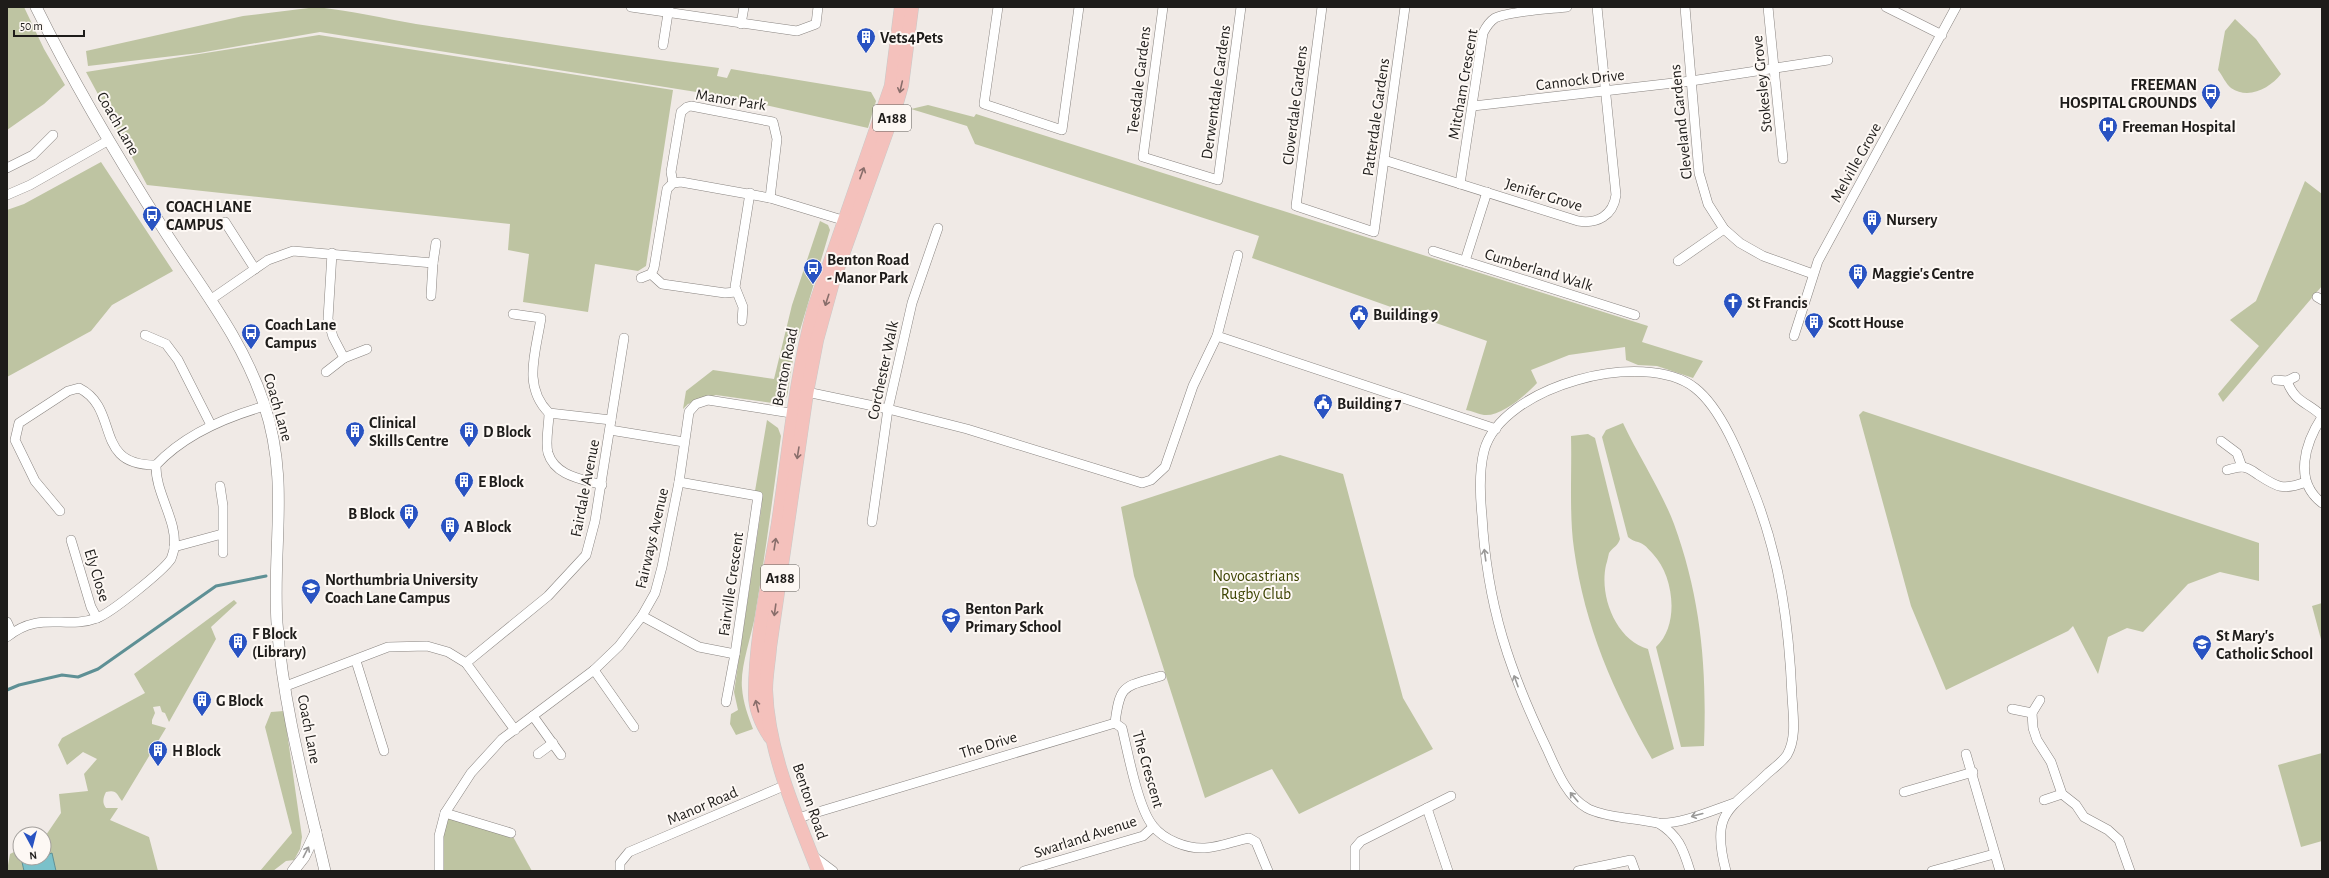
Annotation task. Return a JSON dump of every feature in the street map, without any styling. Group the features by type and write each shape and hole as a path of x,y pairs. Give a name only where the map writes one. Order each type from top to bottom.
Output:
{"main road":[{"name":"Benton Road","path":"818,871 786,785 773,742 766,690 770,647 801,391 849,222 891,86 902,7"},
{"name":"Benton Road","path":"849,222 900,90 912,7"}],"street":[{"name":"Coach Lane","path":"36,7 110,140 162,226 251,366 265,406 273,434 280,483 276,596 279,648 299,758 325,871"},
{"path":"631,7 668,10 741,24 797,31 816,24 818,7"},
{"path":"741,24 744,7"},
{"path":"998,7 984,104 1062,130 1079,7"},
{"name":"Teesdale Gardens","path":"1163,7 1143,157 1218,180"},
{"name":"Derwentdale Gardens","path":"1218,180 1241,7"},
{"name":"Cloverdale Gardens","path":"1322,7 1296,206 1374,232"},
{"name":"Patterdale Gardens","path":"1374,232 1405,7"},
{"name":"Mitcham Crescent","path":"1460,184 1483,33 1488,24 1495,18 1506,15 1567,7"},
{"name":"Jenifer Grove","path":"1384,160 1578,220 1591,222 1606,216 1613,206 1616,195 1598,7"},
{"name":"Cleveland Gardens","path":"1685,7 1702,186 1708,204 1724,229 1740,243 1756,253 1813,274"},
{"name":"Stokesley Grove","path":"1768,7 1783,158"},
{"path":"1886,7 1942,35"},
{"name":"Melville Grove","path":"1794,336 1813,274 1824,250 1956,7"},
{"path":"663,45 668,10"},
{"name":"Cannock Drive","path":"1473,106 1691,81 1828,60"},
{"name":"Manor Park","path":"650,274 655,266 667,189 673,183 671,172 681,112 691,106 773,122 776,131 777,143 770,198"},
{"path":"7,168 33,155 54,135"},
{"path":"7,195 30,185 110,140"},
{"path":"673,183 681,182 750,193 849,222"},
{"path":"1465,261 1487,192"},
{"path":"742,322 743,307 736,292 750,193"},
{"path":"225,222 255,269"},
{"name":"Corchester Walk","path":"872,522 888,409 912,303 938,228"},
{"path":"1678,261 1724,229"},
{"path":"431,296 436,243"},
{"path":"210,300 268,260 293,251 332,253 433,263"},
{"name":"Cumberland Walk","path":"1433,251 1635,315"},
{"path":"332,253 328,319 344,358"},
{"path":"801,391 888,409 967,429 1131,480 1142,482 1151,480 1165,467 1193,386 1217,336 1238,255"},
{"path":"641,278 650,274 662,284 725,293 736,292"},
{"path":"513,314 542,318 533,375 533,388 539,403 549,413 611,420"},
{"path":"145,335 166,344 178,360 211,425"},
{"path":"1217,336 1496,429"},
{"name":"Fairdale Avenue","path":"466,663 548,596 586,555 602,485 624,338"},
{"path":"326,372 344,358 366,348"},
{"path":"1726,871 1719,847 1722,819 1734,803 1754,788 1787,756 1794,732 1790,654 1784,600 1768,530 1742,462 1708,400 1693,386 1672,377 1632,371 1600,373 1542,392 1508,415 1496,429 1484,448 1482,464 1481,502 1488,581 1504,649 1519,690 1553,762 1574,798 1588,810 1658,823 1682,819 1734,803"},
{"path":"2276,380 2291,379 2295,396 2301,402 2322,416 2307,445 2305,460 2306,482 2310,491 2322,503"},
{"path":"60,511 35,481 14,440 19,423 68,391 79,388 89,393 106,424 116,451 127,461 140,465 156,465"},
{"name":"Fairways Avenue","path":"438,871 439,836 445,813 471,773 490,750 532,716 594,670 619,646 642,616 655,592 659,580 679,482 689,412 696,404 708,400 798,414"},
{"path":"7,622 9,634 29,624 48,620 74,622 97,618 110,611 164,567 171,558 174,547 170,522 156,476 156,465 163,457 211,425 234,415 265,406"},
{"path":"549,413 548,453 556,467 569,475 602,485"},
{"path":"610,430 684,442"},
{"path":"2222,441 2237,453 2242,467"},
{"path":"2226,470 2242,467 2282,488 2292,487 2306,482"},
{"name":"Fairville Crescent","path":"642,616 699,647 735,654 758,496 679,482"},
{"path":"220,486 223,506 223,553"},
{"path":"174,547 222,534"},
{"name":"Ely Close","path":"72,540 91,607 97,618"},
{"path":"286,686 388,648 427,646 448,652 466,663 515,730"},
{"path":"726,702 735,654"},
{"path":"356,661 384,751"},
{"path":"594,670 634,727"},
{"path":"1115,723 1118,697 1126,686 1161,676"},
{"path":"2040,700 2032,713 2033,728 2037,740 2051,762 2062,794 2076,805 2084,817 2108,830 2119,840 2130,871"},
{"path":"2012,709 2032,713"},
{"path":"532,716 561,755"},
{"name":"The Drive","path":"798,818 1115,723"},
{"name":"The Crescent","path":"1115,723 1122,728 1145,813 1153,827 1177,843 1189,847 1223,847 1249,838 1256,842 1268,871"},
{"path":"538,754 553,743"},
{"path":"1966,754 1973,772 1994,854 2000,871"},
{"path":"1904,792 1973,772"},
{"name":"Manor Road","path":"620,871 620,863 629,852 786,785"},
{"path":"2044,800 2062,794"},
{"path":"1355,871 1355,848 1361,841 1451,796"},
{"path":"1426,808 1448,871"},
{"path":"445,813 511,833"},
{"path":"1658,823 1672,832 1685,854 1690,871"},
{"name":"Swarland Avenue","path":"1024,871 1144,836 1153,827"},
{"path":"293,871 304,857 316,832"},
{"path":"1932,871 1952,868 1994,854"},
{"path":"812,856 833,871"},
{"path":"1578,871 1631,860 1635,871"}],"green space":[{"path":"7,7 24,7 44,49 65,85 44,104 7,130"},
{"path":"317,7 416,24 719,68 717,76 727,78 731,69 871,92 876,101 868,128 734,98 320,32 199,53 88,66 86,51 243,16"},
{"path":"2235,19 2256,39 2281,74 2265,88 2252,93 2245,93 2231,88 2218,70 2225,31"},
{"path":"319,35 673,90 646,266 638,271 595,264 588,312 523,302 529,254 508,250 510,224 147,185 86,72"},
{"path":"928,105 974,117 976,114 1648,326 1642,342 1703,361 1693,378 1657,366 1638,365 1626,360 1625,347 1569,355 1531,370 1537,383 1527,393 1506,409 1491,415 1484,415 1466,410 1487,341 1252,258 1259,236 975,144 967,126 911,109"},
{"path":"101,162 173,271 112,305 91,331 7,377 7,210 24,204"},
{"path":"2305,181 2322,194 2322,286 2223,402 2218,394 2259,346 2230,320 2256,301"},
{"path":"820,221 828,225 830,230 795,347 787,397 772,403 716,395 688,404 683,409 686,391 713,370 774,379 792,305"},
{"path":"1863,411 2259,543 2259,581 2220,572 2188,584 2143,632 2127,628 2108,637 2098,674 2073,626 2068,631 1946,690 1911,606 1859,415"},
{"path":"767,420 778,428 781,436 766,548 755,616 746,652 742,680 743,698 753,729 736,735 730,724 731,714 738,710 734,692 762,504 755,491"},
{"path":"1623,423 1657,486 1669,512 1683,552 1690,579 1696,606 1703,661 1705,717 1704,746 1681,747 1656,647 1664,638 1669,626 1671,614 1670,587 1660,563 1653,554 1644,545 1628,537 1602,437 1606,430"},
{"path":"1588,434 1595,438 1620,539 1609,553 1606,565 1604,577 1608,603 1612,615 1619,627 1637,644 1648,649 1674,749 1652,759 1625,708 1602,658 1585,605 1579,578 1572,536 1571,436"},
{"name":"Novocastrians Rugby Club","path":"1280,455 1343,474 1403,698 1433,749 1299,814 1272,769 1205,798 1134,576 1121,507"},
{"path":"234,600 237,603 211,627 216,639 169,722 160,706 153,707 155,713 152,724 166,728 122,801 115,792 112,791 106,792 104,796 103,802 106,808 118,808 110,820 149,837 158,871 56,871 52,854 52,826 61,813 59,794 88,791 84,774 97,759 83,752 67,765 58,745 62,738 145,693 134,674"},
{"path":"2322,603 2322,643 2312,606"},
{"path":"284,711 302,837 300,849 294,860 286,861 273,871 260,871 292,833 265,727 271,712"},
{"path":"2322,753 2322,841 2301,847 2278,765"},
{"path":"445,813 511,833 532,871 439,871"},
{"path":"12,853 12,866 23,866 24,871 7,871 10,854"}],"water":[{"path":"52,853 56,871 24,871 23,866 52,866"}],"waterway":[{"path":"7,690 19,685 62,675 78,677 98,669 216,586 266,576"}],"place":[{"name":"Vets4Pets","path":"866,54"},
{"name":"FREEMAN HOSPITAL GROUNDS","path":"2211,110"},
{"name":"Freeman Hospital","path":"2108,143"},
{"name":"COACH LANE CAMPUS","path":"152,232"},
{"name":"Nursery","path":"1872,236"},
{"name":"Benton Road - Manor Park","path":"813,285"},
{"name":"Maggie's Centre","path":"1858,290"},
{"name":"St Francis","path":"1733,319"},
{"name":"Building 9","path":"1359,331"},
{"name":"Scott House","path":"1814,339"},
{"name":"Coach Lane Campus","path":"251,350"},
{"name":"Building 7","path":"1323,420"},
{"name":"Clinical Skills Centre","path":"355,448"},
{"name":"D Block","path":"469,448"},
{"name":"E Block","path":"464,498"},
{"name":"B Block","path":"409,530"},
{"name":"A Block","path":"450,543"},
{"name":"Northumbria University Coach Lane Campus","path":"311,605"},
{"name":"Benton Park Primary School","path":"951,634"},
{"name":"F Block (Library)","path":"238,659"},
{"name":"St Mary's Catholic School","path":"2202,661"},
{"name":"G Block","path":"202,717"},
{"name":"H Block","path":"158,767"}]}
